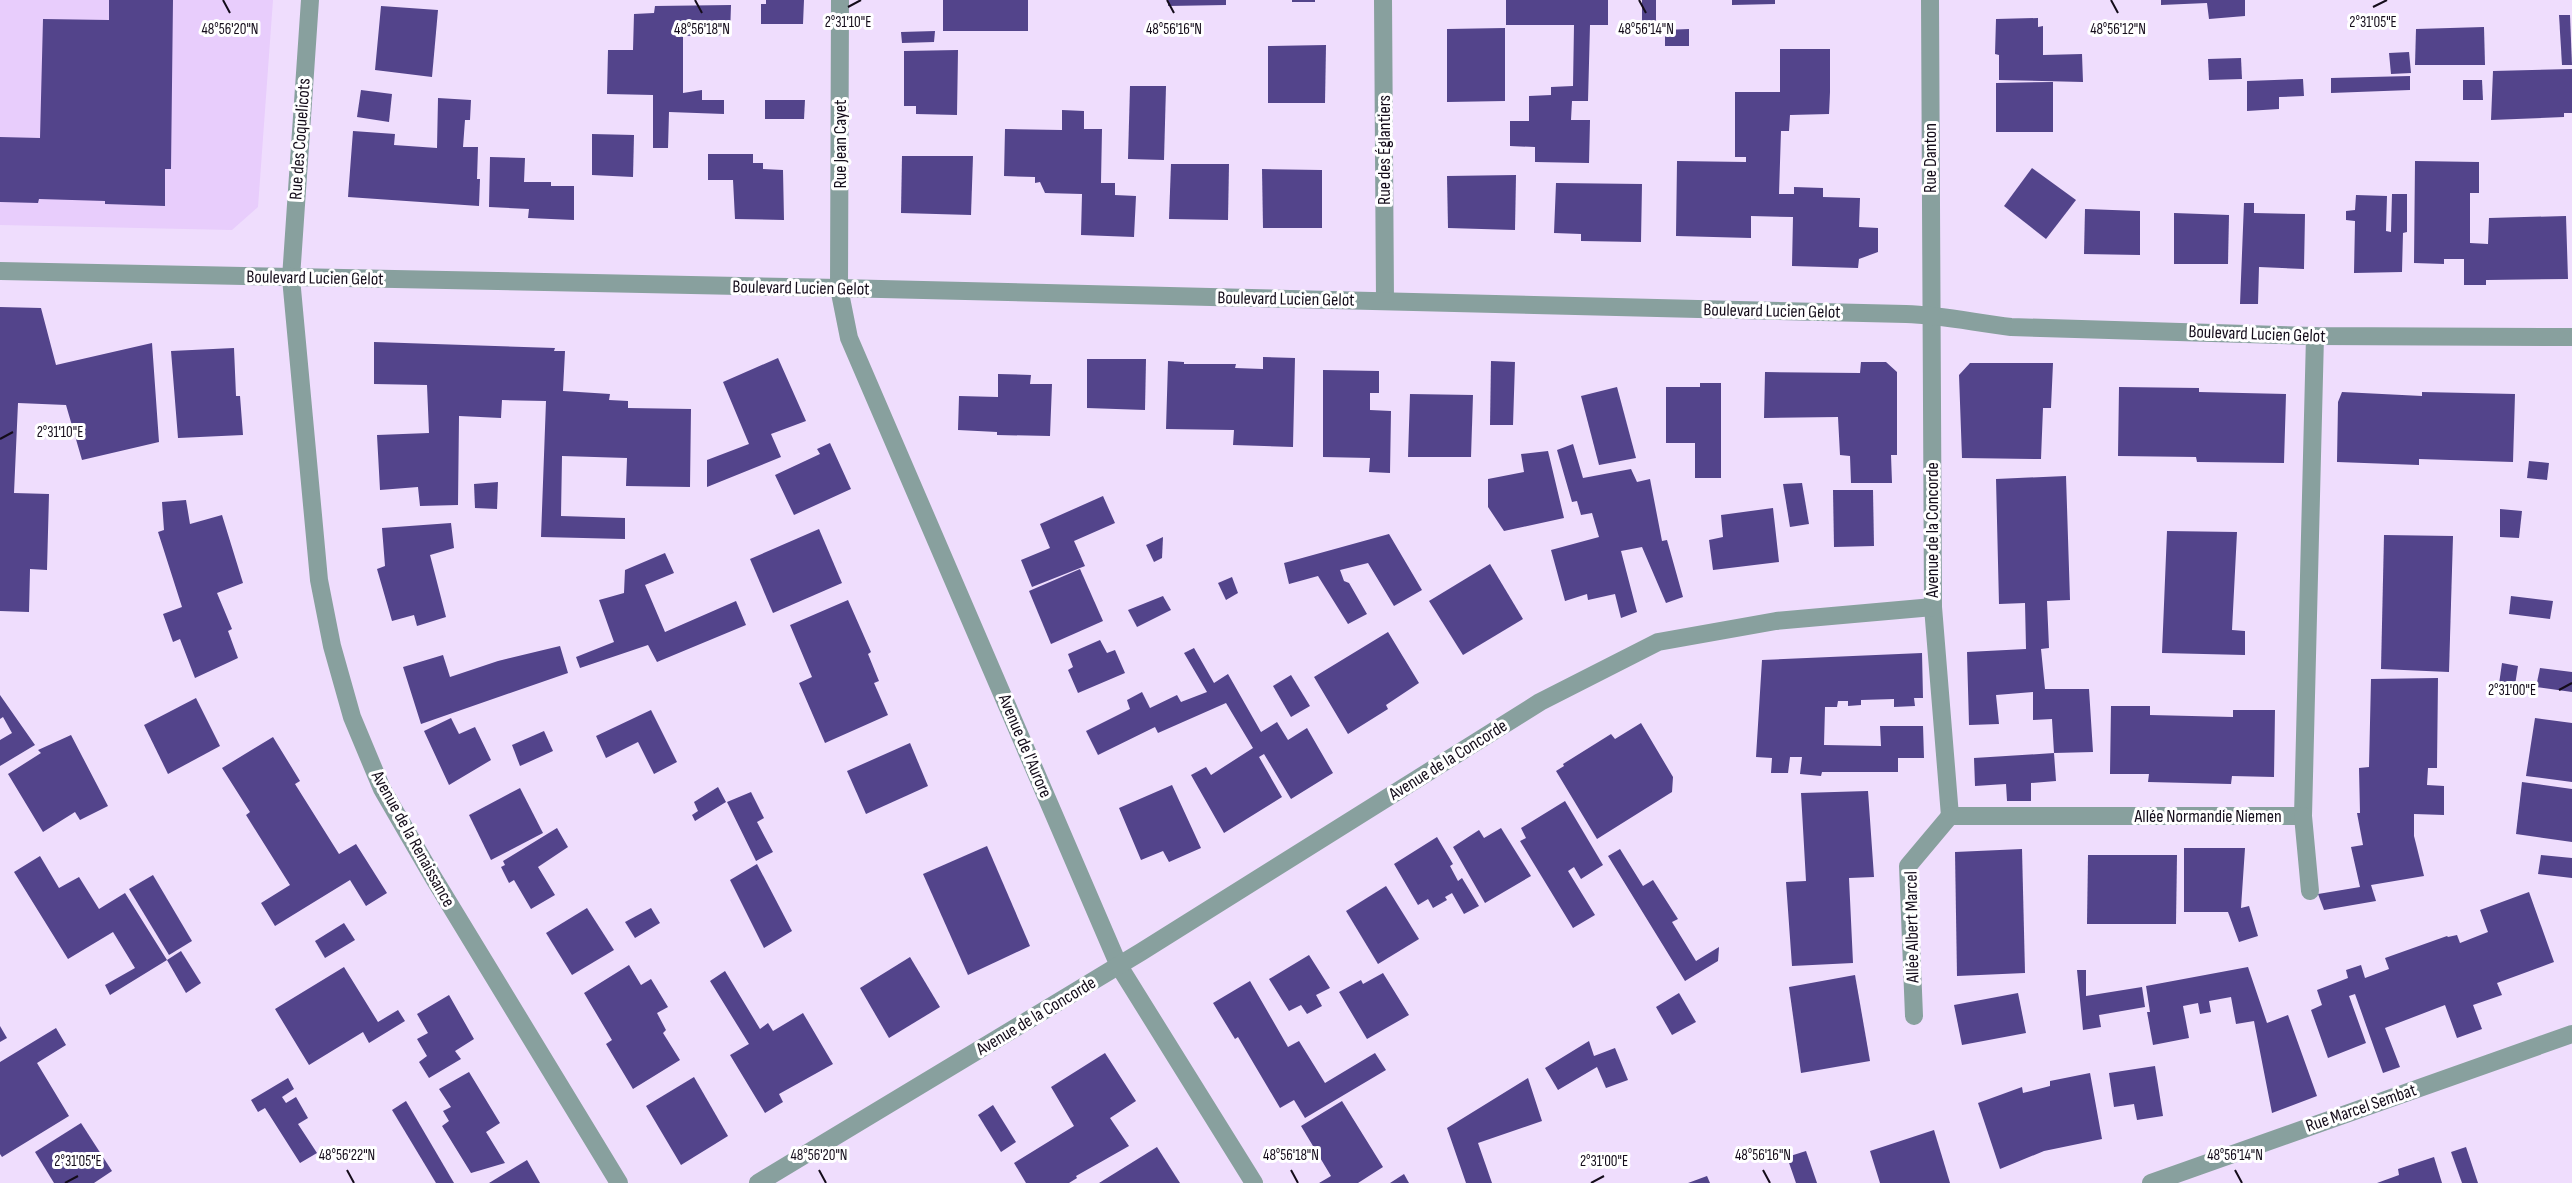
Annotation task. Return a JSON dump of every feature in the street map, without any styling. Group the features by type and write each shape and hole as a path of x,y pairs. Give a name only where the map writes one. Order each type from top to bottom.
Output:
{"street":[{"name":"Rue des Coquelicots","path":"291,278 310,0"},
{"name":"Rue Jean Cayet","path":"839,288 840,0"},
{"name":"Rue des Églantiers","path":"1383,0 1385,301"},
{"name":"Rue Danton","path":"1930,0 1931,315"},
{"name":"Boulevard Lucien Gelot","path":"0,272 1385,301 1931,315 1968,323 2011,327 2315,336 2572,337"},
{"name":"Avenue de la Renaissance","path":"291,278 319,580 332,646 352,717 382,789 439,887 620,1183"},
{"name":"Avenue de l'Aurore","path":"839,288 849,338 1119,966 1254,1183"},
{"name":"Avenue de la Concorde","path":"758,1183 1119,966 1540,702 1658,642 1776,621 1933,607 1931,315"},
{"name":"Allée Normandie Niemen","path":"1950,816 2303,816 2315,336"},
{"path":"1933,607 1950,816"},
{"name":"Allée Albert Marcel","path":"1914,1016 1908,866 1950,816"},
{"path":"2303,816 2310,891"},
{"name":"Rue Marcel Sembat","path":"2151,1183 2572,1034"}],"shaded area":[{"path":"0,0 273,0 258,207 232,230 0,225"}],"building":[{"path":"109,0 173,0 171,169 165,169 165,206 39,199 38,203 0,202 0,137 40,138 43,19 109,20"},
{"path":"766,0 804,0 803,24 761,24 761,4 766,4"},
{"path":"943,0 1028,0 1028,31 943,31"},
{"path":"1168,0 1226,0 1226,5 1168,6"},
{"path":"1292,0 1315,0 1315,2 1292,2"},
{"path":"1506,0 1608,0 1608,25 1590,25 1588,101 1572,101 1571,120 1590,120 1589,163 1535,162 1535,147 1510,146 1510,121 1529,121 1529,96 1551,95 1551,87 1573,86 1574,25 1506,25"},
{"path":"1642,0 1656,0 1656,25 1642,24"},
{"path":"1732,0 1775,0 1775,4 1732,5"},
{"path":"2161,0 2245,0 2245,16 2209,19 2207,3 2161,5"},
{"path":"731,5 730,35 683,36 683,93 702,90 702,100 724,100 724,114 669,112 668,148 653,148 653,95 607,94 608,50 633,50 634,14 654,13 655,6"},
{"path":"381,6 438,10 432,77 375,70"},
{"path":"2559,15 2570,15 2572,65 2562,65"},
{"path":"2038,18 2038,27 2043,26 2043,55 2082,54 2083,82 1999,80 1999,55 1995,54 1996,19"},
{"path":"2484,27 2485,65 2415,65 2416,29"},
{"path":"1505,28 1505,101 1447,102 1447,29"},
{"path":"1689,29 1689,46 1665,46 1665,30"},
{"path":"935,31 934,42 902,43 901,32"},
{"path":"1326,45 1325,103 1268,103 1268,46"},
{"path":"1780,49 1830,49 1830,92 1829,114 1790,115 1789,131 1781,131 1779,194 1794,194 1794,187 1823,188 1823,197 1860,198 1859,227 1878,228 1878,252 1859,259 1858,268 1792,266 1793,217 1751,216 1751,238 1676,236 1677,161 1746,162 1746,157 1735,157 1735,92 1780,92"},
{"path":"958,50 957,115 916,114 916,106 904,106 904,51"},
{"path":"2409,52 2411,73 2391,74 2389,53"},
{"path":"2241,58 2242,79 2209,80 2208,59"},
{"path":"2572,69 2572,113 2564,113 2564,117 2491,120 2493,71"},
{"path":"2410,76 2410,90 2331,93 2331,78"},
{"path":"2303,79 2304,96 2279,97 2279,109 2247,111 2247,81"},
{"path":"2463,80 2482,80 2483,100 2463,100"},
{"path":"2053,82 2053,132 1996,132 1996,83"},
{"path":"1130,86 1166,86 1164,160 1128,159"},
{"path":"361,90 392,94 389,122 357,117"},
{"path":"438,98 471,100 470,120 465,120 463,147 478,147 479,206 348,197 353,131 395,134 394,145 437,148"},
{"path":"765,100 805,100 804,119 765,119"},
{"path":"1062,110 1084,111 1084,129 1102,129 1101,183 1115,183 1115,195 1136,196 1134,237 1081,235 1082,194 1045,193 1040,182 1035,183 1035,177 1004,176 1005,129 1062,130"},
{"path":"592,134 634,135 633,177 592,175"},
{"path":"708,154 753,154 753,163 763,163 763,169 783,170 784,220 735,219 733,180 708,180"},
{"path":"902,156 973,156 971,215 901,213"},
{"path":"490,157 525,158 524,182 551,182 551,186 574,186 574,220 528,218 529,209 489,207"},
{"path":"2415,161 2479,162 2479,193 2470,193 2470,243 2488,244 2489,218 2566,216 2568,279 2486,280 2486,285 2464,285 2464,259 2444,259 2444,264 2414,263"},
{"path":"1171,164 1229,164 1228,220 1169,219"},
{"path":"2032,168 2076,200 2046,239 2004,206"},
{"path":"1262,169 1322,170 1322,228 1263,228"},
{"path":"1516,175 1515,230 1448,228 1447,176"},
{"path":"1556,183 1642,184 1641,242 1581,241 1581,234 1554,233"},
{"path":"2392,194 2407,194 2407,232 2403,233 2402,272 2354,273 2355,221 2346,220 2346,211 2355,210 2356,195 2387,196 2386,231 2391,232"},
{"path":"2244,203 2254,203 2254,213 2305,214 2304,269 2259,267 2258,304 2240,304"},
{"path":"2085,209 2140,211 2140,255 2084,254"},
{"path":"2174,213 2229,215 2228,264 2174,264"},
{"path":"0,307 41,308 56,365 152,343 159,442 82,460 66,405 18,403 14,493 49,494 47,570 30,569 29,612 0,611"},
{"path":"374,342 555,348 554,351 565,351 563,391 610,394 609,400 628,401 628,408 691,409 690,487 626,486 627,458 562,456 561,516 625,518 625,539 541,537 546,401 502,400 501,418 459,416 458,505 420,506 418,487 380,490 377,435 429,433 427,385 374,384"},
{"path":"234,348 236,396 240,396 243,435 178,438 171,351"},
{"path":"1263,357 1295,358 1293,447 1233,445 1234,430 1166,429 1168,361 1184,362 1184,364 1236,364 1235,368 1263,369"},
{"path":"778,358 806,421 771,434 781,457 707,487 707,460 749,444 723,382"},
{"path":"1087,359 1146,359 1145,410 1087,408"},
{"path":"1491,361 1515,362 1513,425 1490,425"},
{"path":"1861,362 1886,362 1897,372 1897,455 1891,455 1892,483 1851,483 1850,456 1840,455 1838,417 1764,418 1765,372 1860,373"},
{"path":"1970,363 2053,363 2051,408 2043,408 2041,459 1962,458 1959,375"},
{"path":"1323,370 1379,371 1379,393 1370,393 1370,410 1391,411 1390,473 1369,472 1370,458 1323,457"},
{"path":"998,374 1031,375 1030,384 1052,384 1050,436 997,435 997,432 958,430 959,396 998,397"},
{"path":"1700,383 1721,383 1721,478 1695,478 1695,443 1666,443 1666,387 1700,387"},
{"path":"1617,387 1636,458 1599,465 1581,396"},
{"path":"2119,387 2199,388 2199,392 2286,394 2284,463 2197,462 2196,457 2118,456"},
{"path":"2342,392 2422,396 2422,392 2515,394 2513,462 2419,459 2419,465 2337,462 2338,402"},
{"path":"1410,394 1473,395 1471,457 1408,457"},
{"path":"830,443 851,489 794,515 775,475 820,454 817,449"},
{"path":"1573,444 1583,478 1631,469 1637,482 1650,479 1662,541 1667,540 1683,597 1666,603 1642,547 1621,551 1637,612 1621,618 1615,594 1588,600 1587,594 1565,601 1551,550 1599,537 1592,513 1581,515 1577,501 1572,502 1557,450"},
{"path":"1548,451 1564,518 1504,531 1488,507 1488,479 1524,472 1521,454"},
{"path":"2529,461 2549,463 2547,480 2527,478"},
{"path":"2066,476 2070,600 2047,601 2049,648 2041,649 2045,689 2089,689 2093,752 2054,753 2052,719 2033,720 2033,692 1996,695 1999,724 1969,725 1967,652 2026,649 2025,603 1999,604 1996,479"},
{"path":"498,482 497,509 475,508 474,484"},
{"path":"1802,483 1809,524 1790,527 1783,484"},
{"path":"1833,490 1873,490 1874,546 1834,547"},
{"path":"1103,496 1115,523 1074,541 1085,566 1032,587 1021,560 1050,548 1040,524"},
{"path":"186,500 190,524 222,515 243,583 217,593 232,629 228,631 238,658 195,678 180,639 173,642 163,614 182,607 158,532 164,530 162,502"},
{"path":"1773,508 1779,562 1713,570 1709,540 1723,537 1721,515"},
{"path":"2500,509 2522,511 2519,538 2500,537"},
{"path":"451,523 454,548 430,555 446,617 417,626 414,615 392,621 377,569 385,566 382,528"},
{"path":"819,529 842,583 773,613 750,559"},
{"path":"2167,531 2237,532 2232,630 2245,631 2245,655 2162,653"},
{"path":"1389,534 1422,590 1394,606 1368,563 1340,570 1344,581 1349,583 1367,614 1348,624 1318,576 1289,584 1284,563"},
{"path":"2384,535 2453,536 2449,672 2381,669"},
{"path":"1163,537 1162,558 1154,562 1146,545"},
{"path":"665,553 674,573 645,585 665,632 736,601 746,625 657,662 648,645 580,668 576,657 614,642 599,600 624,593 625,570"},
{"path":"1490,564 1523,619 1463,655 1429,601"},
{"path":"1080,569 1103,621 1051,644 1029,591"},
{"path":"1232,577 1238,593 1226,600 1218,583"},
{"path":"1163,596 1171,610 1137,627 1128,610"},
{"path":"2511,596 2553,601 2550,619 2509,614"},
{"path":"848,600 871,652 868,654 879,681 874,683 888,715 825,743 799,683 812,677 790,625"},
{"path":"1388,632 1419,683 1386,705 1388,709 1348,734 1314,677"},
{"path":"1100,640 1107,653 1115,650 1125,673 1078,693 1068,670 1073,667 1068,654"},
{"path":"560,646 568,673 421,724 403,667 443,655 450,677 498,661"},
{"path":"1194,648 1214,683 1228,674 1261,732 1277,722 1288,740 1307,728 1333,773 1291,799 1264,754 1259,757 1282,797 1224,833 1191,775 1206,767 1211,775 1253,748 1226,703 1158,733 1155,727 1098,755 1086,731 1130,709 1127,700 1142,692 1150,708 1177,695 1181,702 1207,692 1184,653"},
{"path":"1922,653 1923,698 1914,698 1915,706 1894,707 1894,699 1861,700 1861,705 1848,706 1848,701 1838,701 1837,707 1825,707 1824,745 1881,746 1880,726 1923,726 1924,758 1898,758 1898,772 1822,772 1821,776 1800,774 1802,757 1790,757 1788,773 1771,773 1772,758 1756,757 1762,660"},
{"path":"2502,663 2518,666 2515,685 2499,684"},
{"path":"2540,668 2572,672 2572,692 2536,687"},
{"path":"1291,675 1310,706 1291,717 1273,686"},
{"path":"2438,678 2437,768 2428,768 2427,785 2444,786 2444,815 2414,814 2414,836 2424,876 2371,885 2376,901 2324,910 2318,894 2360,887 2351,847 2363,845 2357,813 2360,813 2359,768 2369,767 2371,679"},
{"path":"0,695 35,745 0,766 0,740 12,733 3,717 0,719"},
{"path":"196,698 220,746 168,774 144,725"},
{"path":"2111,706 2150,706 2150,715 2233,717 2233,710 2275,710 2274,777 2232,776 2231,784 2148,782 2149,774 2110,774"},
{"path":"651,710 677,762 654,774 638,742 606,758 596,736"},
{"path":"451,718 459,734 475,727 491,760 449,785 424,731"},
{"path":"2535,718 2572,723 2572,782 2526,776"},
{"path":"1641,723 1673,777 1672,792 1597,839 1556,771 1564,766 1563,764 1611,734 1615,739"},
{"path":"544,731 553,751 520,766 512,745"},
{"path":"71,735 108,806 80,820 75,812 43,832 8,774 41,753 38,750"},
{"path":"273,737 300,781 295,784 339,854 356,844 387,893 366,906 350,880 275,926 261,903 290,885 246,815 250,812 222,768"},
{"path":"910,743 928,786 866,814 847,771"},
{"path":"2054,753 2056,781 2031,783 2031,801 2007,801 2006,784 1975,786 1974,758"},
{"path":"2522,782 2572,789 2572,842 2516,834"},
{"path":"1172,785 1201,848 1169,862 1163,851 1141,860 1119,808"},
{"path":"718,787 726,802 695,821 692,815 698,811 694,802"},
{"path":"520,788 543,833 491,860 469,815"},
{"path":"1868,791 1874,877 1849,878 1853,963 1792,966 1786,882 1806,881 1801,793"},
{"path":"751,792 764,818 757,822 773,852 756,861 727,802"},
{"path":"1565,801 1603,865 1581,879 1574,867 1568,871 1595,915 1573,928 1520,841 1526,838 1521,828"},
{"path":"557,828 568,847 538,867 555,895 531,909 514,880 509,883 501,867 505,865 503,861"},
{"path":"1501,828 1531,876 1485,903 1453,847 1479,830 1484,838"},
{"path":"1437,837 1453,864 1450,866 1458,881 1462,878 1479,906 1464,914 1452,893 1445,897 1447,900 1433,908 1428,899 1418,905 1394,864"},
{"path":"987,846 1030,946 968,975 923,874"},
{"path":"2184,848 2245,848 2241,908 2249,906 2258,936 2239,942 2228,912 2184,912"},
{"path":"1620,849 1643,886 1653,880 1678,919 1672,922 1696,961 1719,947 1718,961 1685,981 1608,856"},
{"path":"2022,849 2025,973 1957,976 1955,852"},
{"path":"2088,855 2177,855 2176,924 2087,924"},
{"path":"2541,855 2572,858 2572,878 2538,874"},
{"path":"40,856 59,888 79,877 99,909 125,893 167,960 110,995 105,985 135,968 113,932 68,959 14,872"},
{"path":"757,864 792,931 764,948 730,880"},
{"path":"153,875 192,941 169,955 129,889"},
{"path":"1386,886 1419,939 1378,964 1346,911"},
{"path":"2529,892 2554,962 2497,983 2502,995 2473,1005 2482,1029 2457,1038 2445,1005 2385,1028 2400,1067 2383,1073 2355,994 2349,996 2366,1043 2328,1058 2311,1010 2322,1005 2317,990 2348,978 2346,970 2361,965 2365,978 2389,969 2385,958 2447,936 2457,935 2460,943 2488,932 2480,910"},
{"path":"587,908 614,950 572,975 546,933"},
{"path":"651,908 660,923 635,938 625,922"},
{"path":"344,923 355,940 325,958 315,941"},
{"path":"181,951 201,983 186,993 167,960"},
{"path":"1309,955 1330,988 1316,995 1322,1006 1307,1014 1301,1005 1289,1011 1269,979"},
{"path":"910,957 940,1007 889,1038 860,988"},
{"path":"629,965 641,985 651,979 668,1007 657,1013 666,1030 663,1033 680,1060 633,1089 606,1044 612,1040 584,993"},
{"path":"344,967 378,1022 398,1010 405,1021 369,1043 363,1032 309,1065 275,1009"},
{"path":"2248,967 2267,1023 2288,1015 2317,1096 2272,1113 2254,1021 2236,1024 2231,997 2209,1001 2211,1012 2200,1014 2198,1003 2183,1006 2189,1038 2153,1045 2147,1012 2150,1012 2146,986"},
{"path":"2077,970 2086,970 2086,996 2142,987 2145,1007 2099,1015 2101,1027 2083,1030"},
{"path":"725,971 760,1029 768,1023 773,1031 803,1013 833,1064 779,1094 783,1102 765,1113 730,1055 749,1044 710,981"},
{"path":"1383,973 1409,1015 1367,1039 1339,992 1361,980 1363,984"},
{"path":"1855,975 1870,1061 1801,1073 1789,987"},
{"path":"1250,981 1288,1047 1299,1041 1325,1083 1375,1053 1386,1070 1305,1118 1294,1100 1280,1108 1238,1037 1235,1039 1213,1003"},
{"path":"1679,993 1696,1022 1672,1035 1656,1007"},
{"path":"2018,993 2026,1033 1962,1045 1954,1005"},
{"path":"449,995 474,1039 455,1051 461,1059 429,1078 419,1062 427,1056 417,1039 428,1033 417,1014"},
{"path":"0,1026 7,1038 0,1042"},
{"path":"56,1028 66,1045 37,1063 69,1116 2,1157 0,1154 0,1062"},
{"path":"1589,1041 1594,1056 1615,1048 1628,1080 1606,1088 1597,1067 1558,1090 1545,1068"},
{"path":"1105,1053 1136,1101 1110,1118 1129,1146 1076,1176 1077,1178 1069,1183 1026,1183 1014,1163 1074,1126 1051,1087"},
{"path":"2155,1066 2163,1116 2137,1120 2134,1104 2114,1107 2109,1073"},
{"path":"469,1072 500,1123 486,1132 505,1163 471,1173 442,1126 449,1121 443,1111 451,1107 439,1089"},
{"path":"2090,1073 2102,1139 2044,1151 2000,1169 1978,1103 2022,1087 2023,1093 2050,1086 2050,1081"},
{"path":"694,1077 728,1136 681,1165 646,1106"},
{"path":"288,1078 294,1089 282,1097 286,1103 296,1097 308,1118 298,1124 317,1153 300,1163 265,1108 258,1112 251,1100"},
{"path":"1528,1078 1542,1121 1478,1143 1492,1183 1466,1183 1447,1128"},
{"path":"406,1101 454,1183 436,1183 392,1110"},
{"path":"1342,1101 1383,1167 1358,1183 1319,1183 1331,1176 1301,1126"},
{"path":"993,1105 1016,1142 1001,1152 978,1115"},
{"path":"81,1123 112,1171 94,1183 54,1183 35,1152"},
{"path":"1934,1130 1950,1183 1880,1183 1870,1151"},
{"path":"1157,1147 1180,1183 1099,1183"},
{"path":"2466,1147 2478,1183 2462,1183 2451,1152"},
{"path":"1806,1151 1817,1183 1796,1183 1787,1157"},
{"path":"2434,1157 2442,1183 2377,1183 2399,1175 2398,1169"},
{"path":"527,1160 540,1183 489,1183"},
{"path":"1404,1174 1409,1183 1390,1183"},
{"path":"1707,1176 1710,1183 1688,1183"}]}
